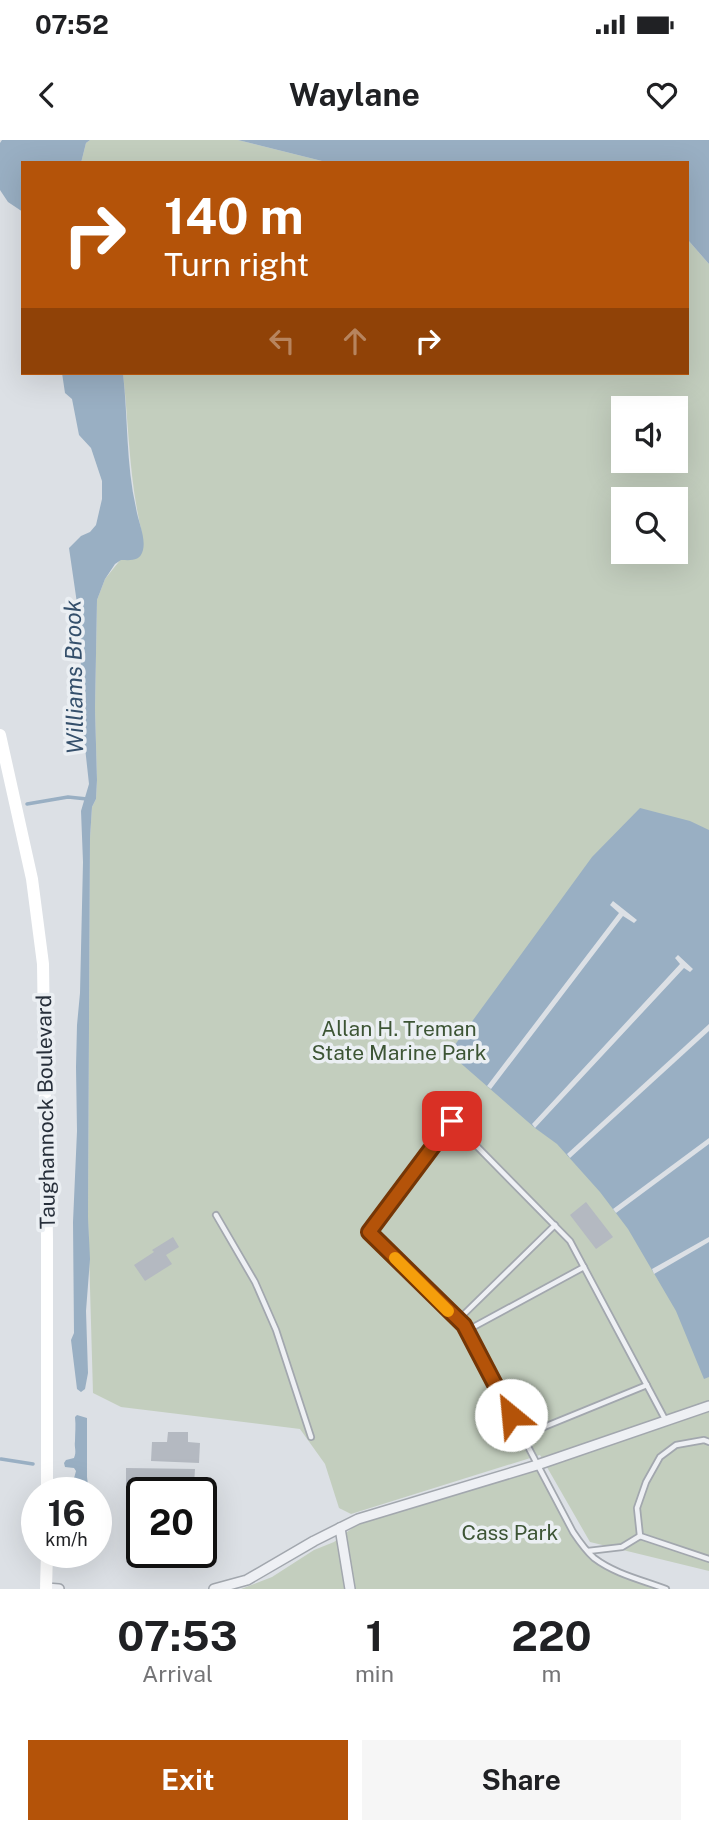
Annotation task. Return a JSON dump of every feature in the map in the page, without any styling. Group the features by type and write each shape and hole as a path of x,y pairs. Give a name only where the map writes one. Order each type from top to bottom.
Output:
{"main road":[{"name":"Taughannock Boulevard","path":"0,735 32,879 43,964 48,1253 47,1477"},
{"path":"49,1568 51,1589"}],"street":[{"path":"214,1589 247,1580 314,1541 372,1515 537,1465 709,1406"},
{"path":"340,1528 350,1589"}],"lane":[{"path":"666,1421 570,1241 452,1121 369,1232 466,1331 573,1532 587,1551 618,1572 666,1589"},
{"path":"216,1215 247,1268 271,1318 311,1437"},
{"path":"458,1320 555,1225"},
{"path":"466,1331 584,1267"},
{"path":"522,1436 647,1385"},
{"path":"640,1536 637,1508 646,1482 660,1457 676,1445 704,1440 709,1442"},
{"path":"587,1551 622,1547 640,1536 709,1559"}],"green space":[{"path":"90,140 238,140 322,161 82,161 86,143"},
{"name":"Allan H. Treman State Marine Park","path":"689,241 709,264 709,1571 590,1542 540,1455 351,1514 339,1508 325,1464 300,1429 121,1407 93,1393 88,1217 90,838 97,780 97,600 105,579 142,533 123,375 689,375"},
{"name":"Cass Park","path":"537,1465 574,1531 591,1555 615,1570 667,1589 241,1589 272,1577 314,1550 334,1542 355,1526"}],"water":[{"path":"2,140 90,140 86,143 82,161 21,161 21,211 8,202 0,190"},
{"path":"238,140 709,140 709,264 689,241 689,161 322,161"},
{"path":"62,375 123,375 130,475 144,545 142,554 137,558 121,560 115,564 105,579 97,600 97,780 90,838 90,1259 86,1311 88,1373 85,1389 81,1392 77,1389 71,1340 74,1333 73,1222 83,862 81,811 89,784 82,720 80,624 69,548 96,525 102,499 102,481 91,448 79,435 72,399 65,393"},
{"name":"Allan H. Treman State Marine Park","path":"640,808 690,821 709,830 709,1377 704,1379 676,1311 628,1229 600,1192 557,1144 449,1053 592,857"},
{"path":"77,1415 87,1418 87,1477 74,1477 74,1468 65,1467 64,1463 75,1456"}],"pier":[{"path":"613,901 637,920 634,923 623,916 491,1089 487,1086 619,913 610,905"},
{"path":"678,955 693,969 690,972 684,968 535,1128 532,1124 680,964 675,958"},
{"path":"709,1024 709,1031 570,1158 567,1154"},
{"path":"709,1138 709,1144 616,1213 613,1209"},
{"path":"709,1237 709,1242 654,1274 652,1269"}],"building":[{"path":"586,1202 613,1237 596,1249 570,1215"},
{"path":"173,1237 179,1247 166,1255 172,1264 145,1281 134,1265"},
{"path":"168,1432 188,1432 188,1442 200,1443 199,1463 151,1461 152,1442 167,1442"},
{"path":"126,1468 195,1469 194,1477 126,1477"}],"waterway":[{"name":"Williams Brook","path":"27,804 68,797 87,799"},
{"path":"1,1459 33,1464"}],"slow traffic":[{"path":"395,1258 448,1311"}],"route":[{"path":"452,1121 369,1232 464,1325 511,1415"}]}
